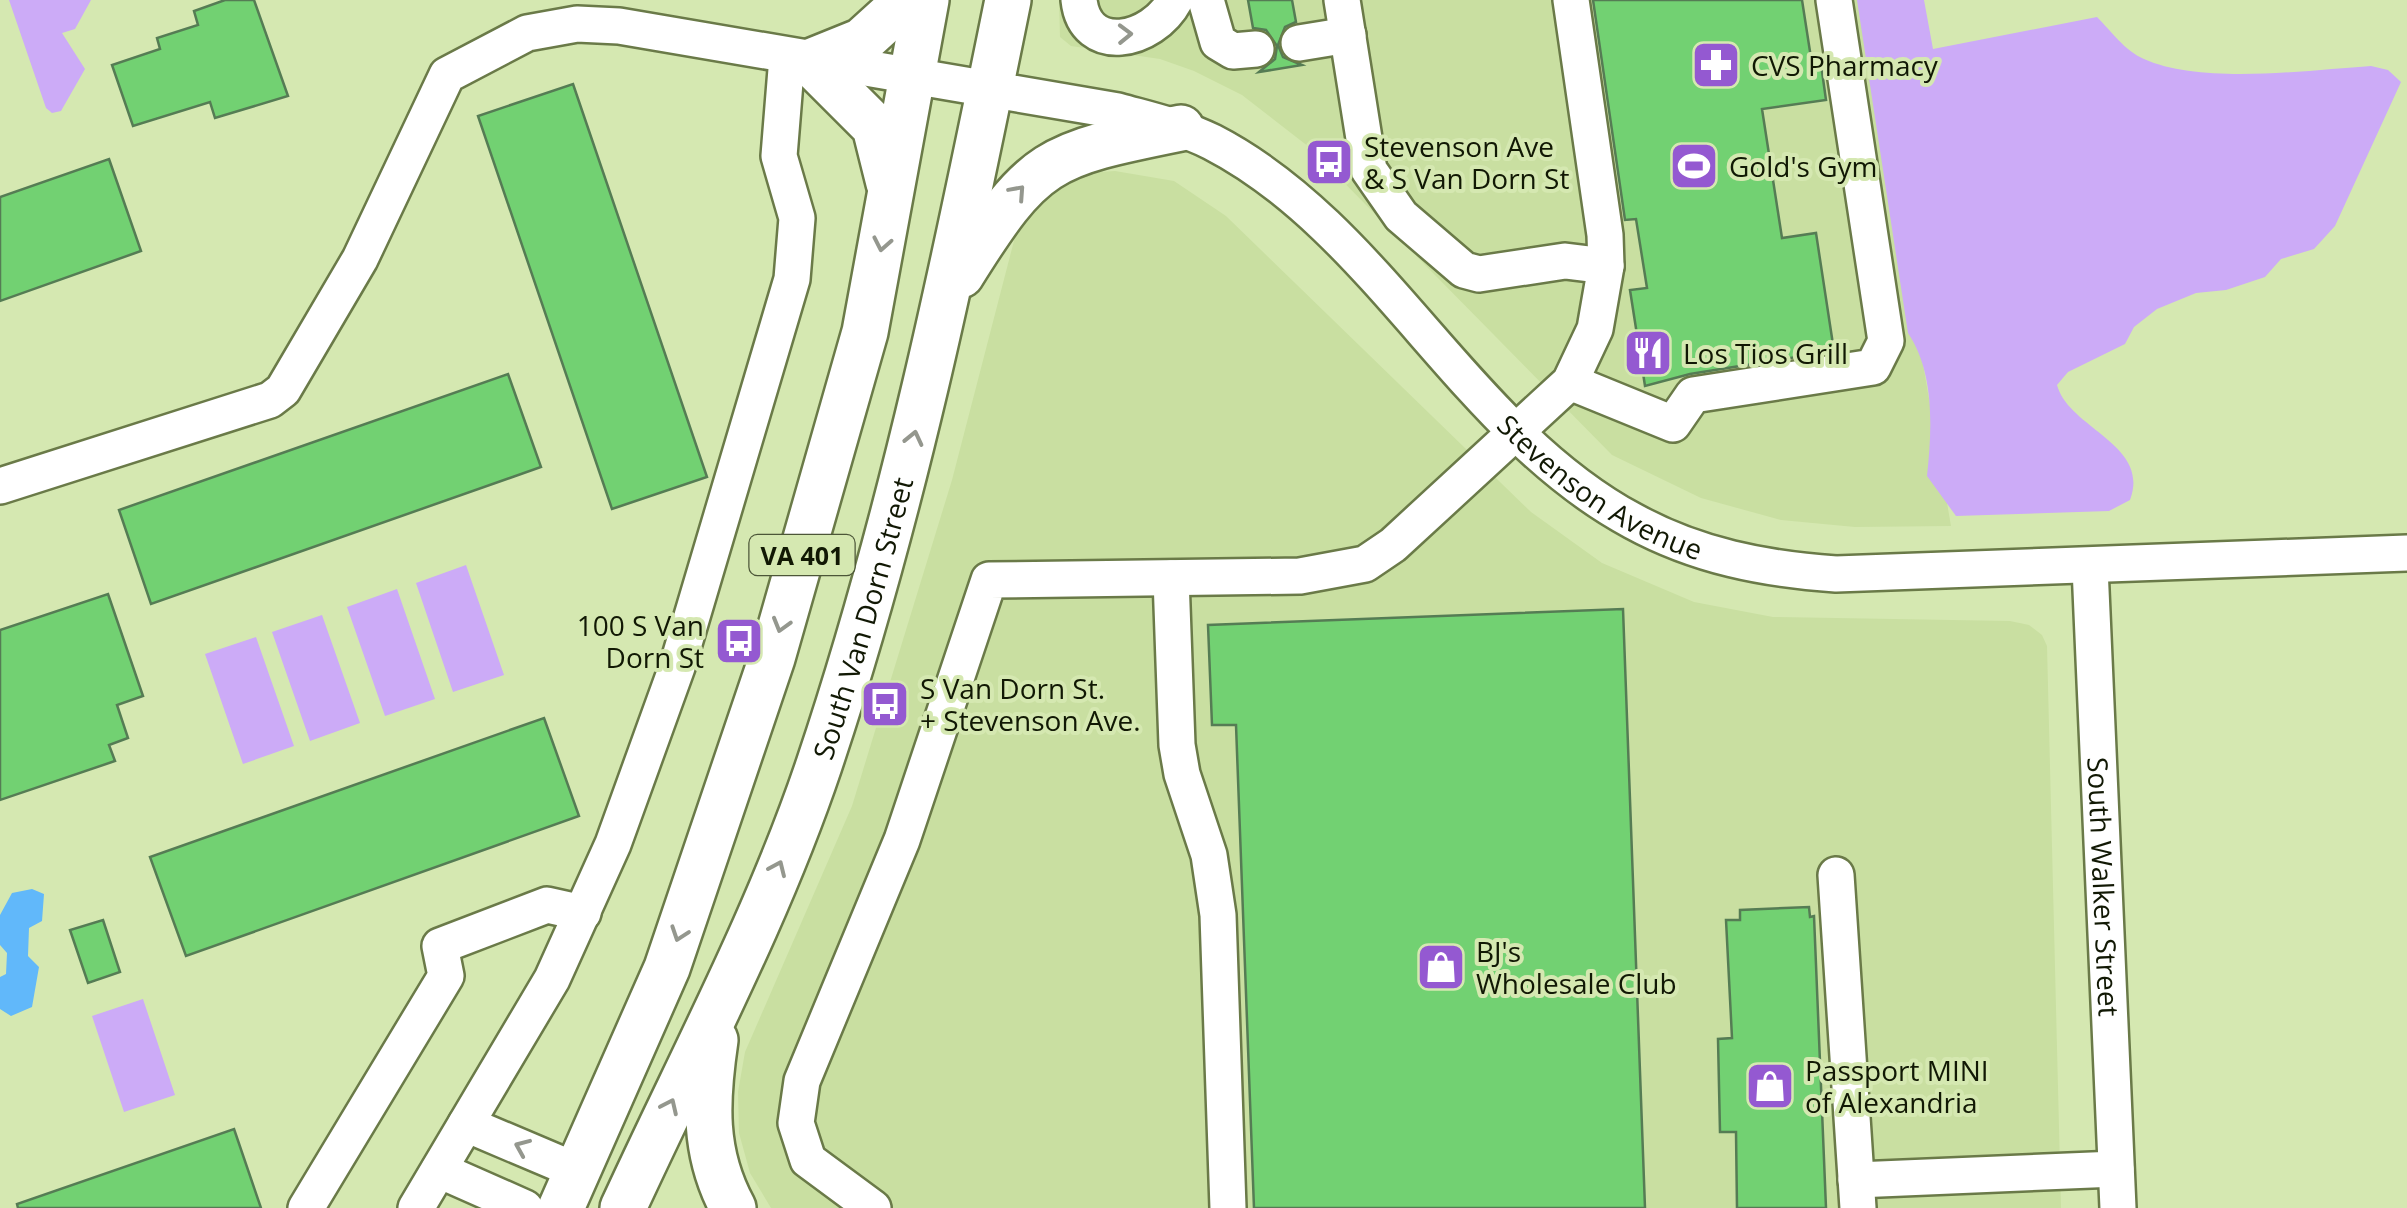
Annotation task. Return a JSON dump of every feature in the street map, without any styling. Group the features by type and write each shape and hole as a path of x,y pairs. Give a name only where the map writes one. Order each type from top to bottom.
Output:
{"main road":[{"path":"799,59 862,41 907,0"},
{"name":"VA 401","path":"569,1190 667,968 772,658 866,332 926,0"},
{"name":"South Van Dorn Street","path":"638,1204 819,766 894,518 1008,0"},
{"path":"799,59 875,127 891,196"},
{"path":"944,302 1002,209 1037,172 1095,146 1181,128"},
{"path":"724,989 706,1124 711,1152 734,1208"},
{"path":"569,1190 638,1204"}],"street":[{"path":"1080,0 1085,20 1093,28 1122,37 1149,31 1175,0"},
{"path":"1206,0 1218,42 1233,51 1256,49"},
{"path":"1342,0 1369,170 1400,216 1464,270 1479,274 1564,261 1606,266"},
{"path":"874,1208 808,1160 795,1106 902,840 989,580 1300,576 1365,564 1393,544 1570,382 1596,329 1606,266 1602,207 1571,0"},
{"path":"1570,382 1673,424 1693,396 1873,366 1886,341 1834,0"},
{"name":"Stevenson Avenue","path":"0,486 254,406 283,390 360,260 447,75 527,33 578,24 619,26 1118,112 1181,128 1257,170 1319,221 1516,432 1577,485 1634,522 1739,562 1836,574 2407,553"},
{"path":"1299,43 1348,35"},
{"path":"416,1208 552,980 583,913 678,667 792,279 797,218 779,156 799,59"},
{"name":"South Walker Street","path":"2090,567 2118,1208"},
{"path":"1171,578 1177,745 1182,774 1209,855 1218,915 1228,1208"},
{"path":"1836,875 1857,1194 2116,1170"},
{"path":"306,1208 446,976 440,946 547,904 583,913"},
{"path":"466,1124 569,1190"},
{"path":"439,1170 525,1208"}],"shaded area":[{"path":"9,0 91,0 75,29 62,33 85,69 61,111 52,113 46,108"},
{"path":"1059,0 1860,0 1951,526 1855,527 1781,520 1701,498 1612,455 1309,147 1242,95 1194,71 1160,59 1071,46 1060,37"},
{"path":"1857,0 1924,0 1933,49 2097,17 2131,51 2168,67 2256,74 2371,66 2388,70 2401,82 2335,226 2314,249 2281,259 2265,277 2226,290 2196,293 2157,309 2134,327 2125,344 2068,372 2057,385 2076,414 2106,438 2129,465 2133,481 2130,500 2109,511 1956,516 1927,476 1930,402 1923,366 1908,333"},
{"path":"1115,171 1174,181 1226,216 1531,512 1602,563 1694,602 1773,617 2010,621 2029,625 2042,635 2047,646 2061,1208 771,1208 750,1173 739,1133 738,1092 745,1052 852,806 952,480 1016,233 1033,208 1054,191 1086,173"},
{"path":"466,565 504,675 453,692 416,583"},
{"path":"397,589 435,699 385,716 347,607"},
{"path":"322,615 360,723 310,741 272,632"},
{"path":"256,637 294,746 243,764 205,654"},
{"path":"143,999 175,1095 124,1112 92,1016"}],"water":[{"path":"32,889 44,894 42,921 29,928 28,956 39,967 32,1007 11,1016 0,1009 0,977 6,974 7,953 0,945 0,915 12,893"}],"building":[{"path":"225,0 254,0 288,96 215,118 210,102 133,126 112,65 160,49 157,38 198,25 194,11"},
{"path":"1248,0 1292,0 1296,22 1285,27 1278,45 1283,57 1302,65 1259,72 1275,59 1277,46 1266,30 1253,28"},
{"path":"1593,0 1802,0 1811,58 1820,57 1826,100 1762,109 1782,238 1816,233 1834,351 1690,374 1645,386 1630,290 1647,288 1636,219 1625,220"},
{"path":"573,84 707,477 612,509 478,116"},
{"path":"109,159 141,251 0,301 0,197"},
{"path":"508,374 541,467 151,604 119,510"},
{"path":"108,594 143,696 117,705 128,738 109,745 115,761 0,800 0,630"},
{"name":"BJ's Wholesale Club","path":"1623,609 1645,1208 1254,1208 1236,725 1212,725 1208,625"},
{"path":"544,718 579,816 186,956 150,857"},
{"name":"Passport MINI of Alexandria","path":"1809,907 1810,917 1814,916 1826,1208 1737,1208 1736,1132 1720,1132 1718,1039 1732,1038 1726,920 1740,920 1740,910"},
{"path":"103,920 120,972 88,983 70,930"},
{"path":"234,1129 261,1208 18,1208 17,1204"}],"place":[{"name":"CVS Pharmacy","path":"1716,65"},
{"name":"Stevenson Ave & S Van Dorn St","path":"1329,162"},
{"name":"Gold's Gym","path":"1694,166"},
{"name":"Los Tios Grill","path":"1648,353"},
{"name":"100 S Van Dorn St","path":"739,641"},
{"name":"S Van Dorn St. + Stevenson Ave.","path":"885,704"},
{"name":"BJ's Wholesale Club","path":"1441,967"},
{"name":"Passport MINI of Alexandria","path":"1770,1086"}]}
